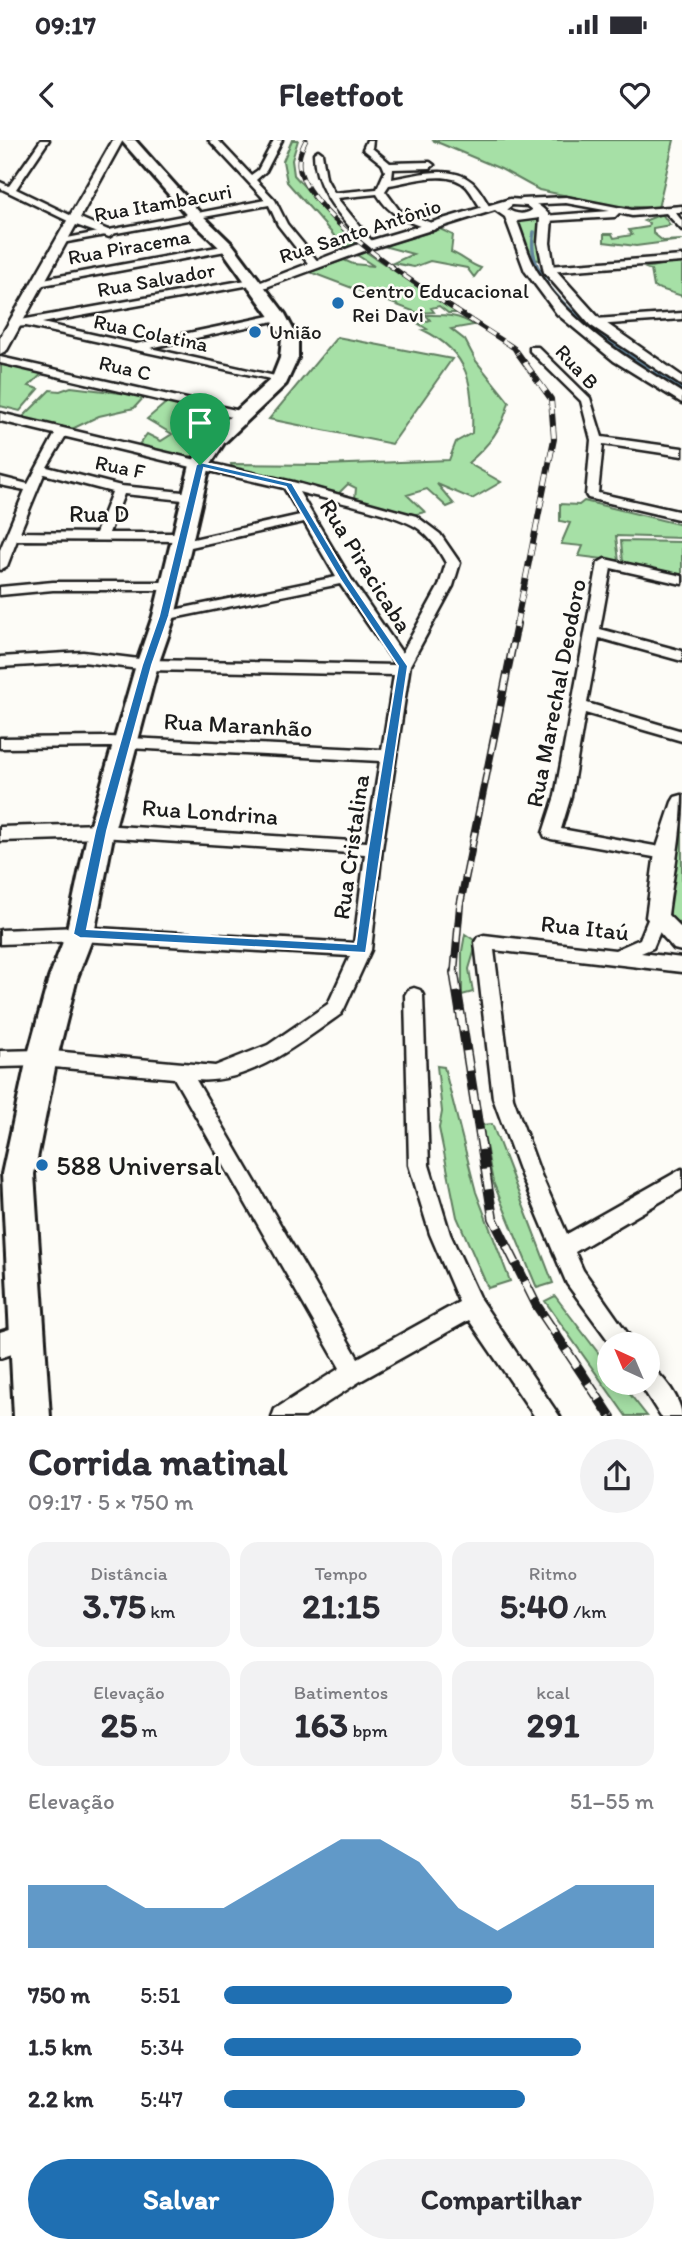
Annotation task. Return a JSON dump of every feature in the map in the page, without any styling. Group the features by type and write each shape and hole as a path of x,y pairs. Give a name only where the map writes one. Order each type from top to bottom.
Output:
{"main road":[{"path":"33,1416 13,1341 9,1177 63,978 80,934 101,831 147,665 164,616 200,465 217,439 280,380 289,358 290,339 279,317 228,248 196,217 128,140"}],"street":[{"path":"11,190 45,140"},
{"path":"0,350 21,324 38,283 118,140"},
{"path":"213,140 272,202 283,225 316,265"},
{"path":"251,180 262,171 278,140"},
{"path":"370,142 367,149 388,166 430,165"},
{"path":"318,153 319,170 332,196 370,245"},
{"path":"388,166 383,187 389,207 397,214 433,227"},
{"path":"332,196 421,177 442,176 462,179 469,184 482,211"},
{"path":"0,185 73,220 110,233"},
{"path":"508,211 527,217 566,200"},
{"path":"508,211 522,202 566,200 632,213"},
{"name":"Rua Itambacuri","path":"62,240 272,202"},
{"path":"522,202 541,212 632,213 682,209"},
{"path":"668,210 682,227"},
{"name":"Rua Santo Antônio","path":"253,285 482,211 508,211"},
{"path":"508,211 531,272 568,319 591,340 682,399"},
{"path":"541,212 548,270 595,322 682,382"},
{"name":"Rua Piracema","path":"38,283 228,248"},
{"path":"548,270 682,259"},
{"name":"Rua Salvador","path":"21,324 253,285"},
{"path":"595,322 682,316"},
{"path":"131,348 279,317"},
{"name":"Rua Colatina","path":"21,324 280,380"},
{"name":"Rua B","path":"534,349 586,400 597,440 592,495 682,516"},
{"name":"Rua C","path":"0,360 240,415"},
{"name":"Rua Cristalina","path":"0,417 289,485 411,519 426,526 436,536 453,562 446,586 403,668 374,849 362,950 335,1009 275,1051 216,1074 42,1058 0,1059"},
{"path":"0,566 3,551 13,536 31,488 62,432"},
{"path":"597,440 682,452"},
{"name":"Rua F","path":"40,469 86,479 119,490 192,496"},
{"path":"0,481 31,488"},
{"name":"Rua Piracicaba","path":"289,485 344,579 403,668"},
{"path":"101,537 119,490"},
{"name":"Rua D","path":"13,536 183,541 307,517"},
{"name":"Rua Marechal Deodoro","path":"665,853 551,833 563,796 605,563 682,580"},
{"path":"164,616 344,579"},
{"path":"0,591 53,586 172,586"},
{"path":"594,632 682,656"},
{"path":"0,662 83,657 147,665 403,668"},
{"path":"579,706 682,736"},
{"name":"Rua Maranhão","path":"0,743 127,743 389,756"},
{"path":"618,956 647,943 657,917 665,853 682,802"},
{"name":"Rua Londrina","path":"0,834 101,831 374,849"},
{"path":"657,917 682,943"},
{"path":"0,937 80,934 362,950"},
{"name":"Rua Itaú","path":"562,1248 531,1175 503,1098 484,942 682,965"},
{"path":"414,995 414,1071 419,1164 440,1234 472,1306 549,1416"},
{"path":"178,1069 354,1373"},
{"path":"615,1332 575,1277 562,1248 682,1178"},
{"path":"283,1416 472,1306"},
{"path":"660,1395 675,1416"}],"green space":[{"path":"292,140 298,140 292,160 294,175 357,245 344,247 287,182 283,161"},
{"path":"432,140 674,140 658,208 616,206 539,190 501,169"},
{"path":"662,214 670,225 653,228 653,233 663,241 682,240 636,246 604,242 604,234 612,234 614,238 632,235 629,230 648,227 649,223 644,221"},
{"path":"540,218 540,260 531,259 515,219"},
{"path":"440,229 453,235 451,252 481,268 474,277 467,268 430,261 414,267 393,263 413,254 383,246"},
{"path":"366,252 458,313 448,313 439,306 431,308 434,312 418,313 310,272 344,260 353,264 374,266 357,255"},
{"path":"682,263 682,296 654,287 651,270 646,268"},
{"path":"426,315 457,317 474,325 451,329 465,340 476,361 509,402 494,436 468,463 501,482 472,499 437,484 454,504 447,507 427,489 407,495 425,512 413,515 355,499 356,488 348,484 338,494 232,468 231,464 325,465 449,460 456,442 472,433 470,385 466,372 450,349 423,330 427,329 419,324 430,320"},
{"path":"337,337 452,359 392,444 269,419"},
{"path":"1,364 44,372 29,386 39,389 20,411 0,406"},
{"path":"71,387 145,396 134,408 99,416 72,429 21,419 50,390 60,391"},
{"path":"167,402 229,415 201,444 182,438 202,446 193,456 181,457 138,446 147,434 161,441 172,434 147,419"},
{"path":"584,501 682,525 682,538 616,536 619,561 579,556 583,546 561,544 570,523 560,521 560,504 579,505"},
{"path":"621,541 682,542 682,576 623,562"},
{"path":"682,823 682,930 670,921 670,874"},
{"path":"465,934 477,942 469,969 473,992 462,995 462,951"},
{"path":"437,1066 444,1067 476,1192 510,1281 488,1288 457,1217 439,1128 442,1112"},
{"path":"492,1124 553,1283 537,1288 493,1182 482,1125"},
{"path":"555,1296 597,1351 597,1375 545,1301"},
{"path":"611,1395 630,1395 647,1416 626,1416"}],"waterway":[{"path":"534,232 533,251 549,286 579,318 628,354"},
{"path":"626,352 648,367"},
{"path":"655,371 682,388"}],"railway":[{"path":"306,140 299,159 300,171 312,194 333,219 361,244 514,348 518,354"},
{"path":"516,626 554,439 551,399 517,352"},
{"path":"454,973 460,905 517,624"},
{"path":"454,973 493,1218 537,1306 610,1416"}],"place":[{"name":"Centro Educacional Rei Davi","path":"338,303"},
{"name":"União","path":"255,332"},
{"name":"588 Universal","path":"42,1165"}],"route":[{"path":"200,465 289,485 344,579 403,666 374,849 362,950 80,934 101,831 147,665 164,616 200,465"}]}
